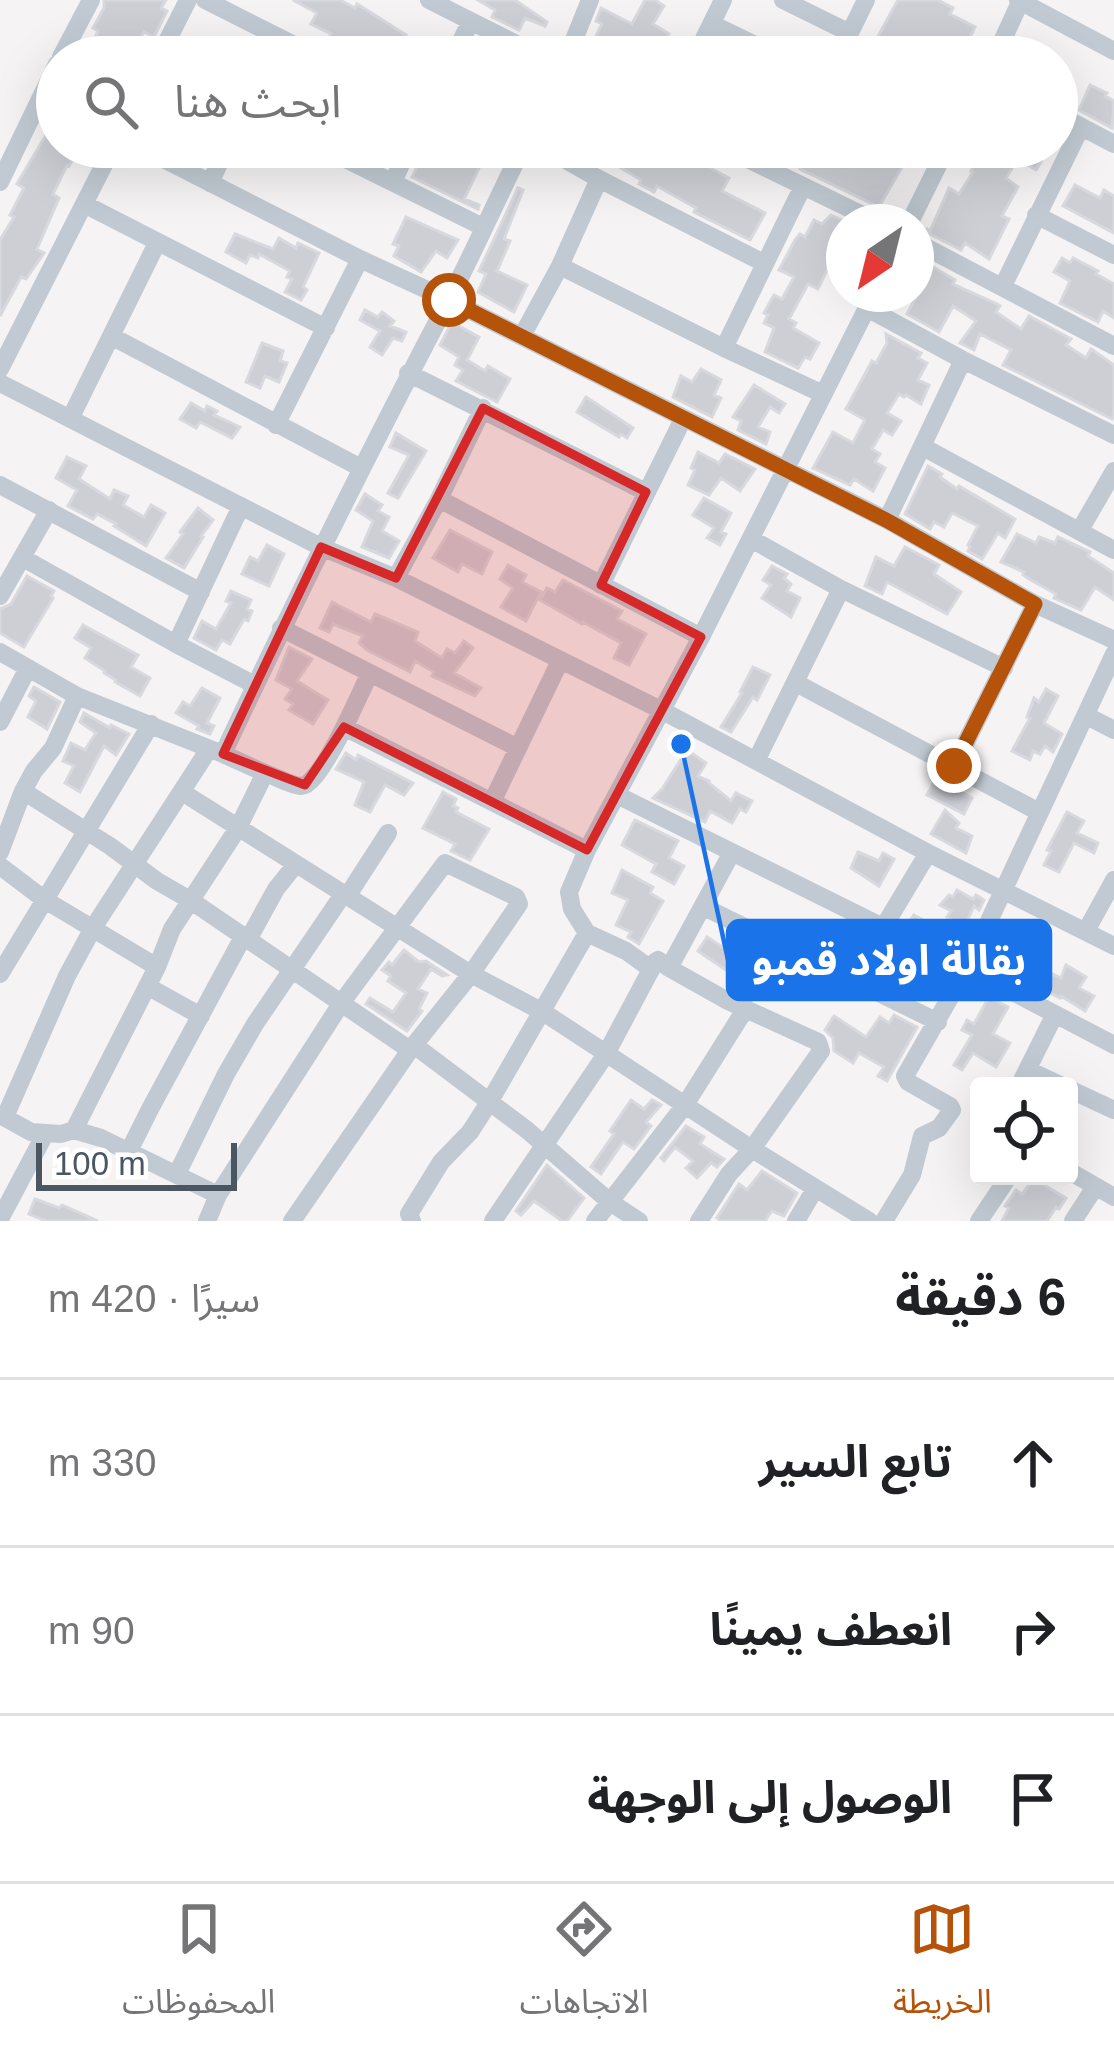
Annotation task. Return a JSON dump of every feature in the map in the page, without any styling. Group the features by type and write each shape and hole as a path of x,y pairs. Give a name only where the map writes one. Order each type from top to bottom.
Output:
{"street":[{"path":"72,36 91,0"},
{"path":"170,36 188,0"},
{"path":"205,0 258,36"},
{"path":"429,0 501,36"},
{"path":"575,36 590,0"},
{"path":"706,36 723,0"},
{"path":"783,0 850,33"},
{"path":"848,36 866,0"},
{"path":"1004,36 1020,0 1114,51"},
{"path":"464,36 471,21"},
{"path":"712,24 737,36"},
{"path":"0,182 36,122"},
{"path":"1078,125 1114,144"},
{"path":"1078,135 1082,127"},
{"path":"0,369 102,168"},
{"path":"181,168 886,520 1035,604 1114,640"},
{"path":"210,183 217,168"},
{"path":"364,168 483,227"},
{"path":"393,182 399,168"},
{"path":"218,1195 101,1138 74,1130 31,1132 3,1116 93,928 182,792 216,751 255,685 512,168"},
{"path":"580,168 764,263"},
{"path":"766,168 840,204"},
{"path":"919,204 937,168"},
{"path":"1003,286 1060,168"},
{"path":"522,336 599,179"},
{"path":"724,348 802,186"},
{"path":"84,204 326,328"},
{"path":"1036,214 1114,255"},
{"path":"70,419 157,243"},
{"path":"934,251 1114,346"},
{"path":"276,425 360,259"},
{"path":"560,266 823,394"},
{"path":"699,1221 821,1047 586,933 572,909 569,892 865,312"},
{"path":"888,312 963,360 1114,435"},
{"path":"111,336 361,468"},
{"path":"886,520 963,360"},
{"path":"408,373 646,492"},
{"path":"0,383 321,548 396,578 661,710 1114,946"},
{"path":"396,578 483,408"},
{"path":"601,584 683,419"},
{"path":"923,447 1114,550"},
{"path":"1080,530 1114,471"},
{"path":"0,485 201,592"},
{"path":"439,499 701,637"},
{"path":"176,644 241,506"},
{"path":"0,596 49,510"},
{"path":"751,539 841,589 1004,668"},
{"path":"23,558 255,685"},
{"path":"757,759 841,589"},
{"path":"954,766 1035,604"},
{"path":"281,628 518,748"},
{"path":"0,652 77,696 300,786 311,782 369,675"},
{"path":"884,1221 912,1174 922,1136 939,1127 952,1110 905,1080 967,968 1114,654"},
{"path":"492,802 560,661"},
{"path":"0,722 28,668"},
{"path":"796,683 1040,812"},
{"path":"0,852 23,791 53,748 77,696"},
{"path":"1087,716 1114,730"},
{"path":"0,974 151,724"},
{"path":"344,727 587,850"},
{"path":"74,1130 172,929 238,828 265,772"},
{"path":"23,791 490,1101 639,1221"},
{"path":"182,792 471,974 543,1012 869,1221"},
{"path":"617,795 885,928"},
{"path":"177,1174 226,1074 388,832"},
{"path":"853,979 928,853"},
{"path":"493,1221 704,907 731,854"},
{"path":"130,1151 245,938 296,863"},
{"path":"207,1221 218,1195 343,1002 445,863 516,897 519,904 471,974 412,1047 292,1221"},
{"path":"0,866 45,900 157,967"},
{"path":"1086,931 1114,880"},
{"path":"704,907 938,1022"},
{"path":"412,1221 409,1214 441,1162 470,1132 490,1101 586,933"},
{"path":"967,968 1114,1045"},
{"path":"147,986 201,1016"},
{"path":"595,1221 685,1106 746,1008"},
{"path":"1024,1077 1055,1014"},
{"path":"1078,1094 1114,1110"},
{"path":"0,1220 45,1134"},
{"path":"1078,1177 1114,1197"},
{"path":"979,1221 1003,1185"},
{"path":"1073,1221 1095,1187"},
{"path":"796,1221 815,1190"}],"highlighted area":[{"path":"483,408 646,492 601,585 701,637 587,850 344,727 305,785 223,754 321,547 396,578"}],"building":[{"path":"104,0 166,0 161,8 167,11 154,36 144,32 142,36 96,36 98,31 93,28"},
{"path":"293,0 340,0 355,8 357,4 406,35 330,36 311,24 317,13"},
{"path":"478,0 515,0 547,22 545,26 525,18 519,30 492,17 495,10"},
{"path":"645,0 655,0 664,6 653,24 669,34 596,36 602,24 596,21 601,8 632,24"},
{"path":"898,0 938,0 953,8 950,14 975,27 971,36 878,36"},
{"path":"1090,85 1114,101 1112,128 1079,110"},
{"path":"36,152 36,168 66,168 53,194 59,198 37,249 44,253 26,279 21,277 0,316 0,240 24,188 17,184"},
{"path":"416,168 479,168 464,199 479,205 478,209 412,177"},
{"path":"621,168 710,168 729,178 722,191 765,213 750,240 694,212 696,208 657,186 654,192 639,184 641,180"},
{"path":"901,168 881,204 800,169"},
{"path":"973,168 1012,168 1006,178 1018,187 1002,216 1009,219 989,259 965,243 961,250 934,236 934,222 949,188 959,194"},
{"path":"1075,185 1100,198 1104,190 1114,196 1114,233 1063,206"},
{"path":"518,188 523,190 497,271 527,285 514,312 478,292 486,274 479,271"},
{"path":"406,217 458,240 447,258 436,251 421,272 394,256 399,246 393,244"},
{"path":"814,220 822,224 826,220 826,272 818,289 808,284 789,319 796,323 793,328 819,343 798,368 765,352 774,328 764,323 768,315 764,313 774,295 782,299 794,277 779,270 795,240 800,234 805,237"},
{"path":"235,234 273,249 279,238 319,253 301,300 285,292 292,279 287,277 290,271 259,254 258,258 250,255 246,263 226,252"},
{"path":"1062,258 1070,263 1073,258 1114,284 1114,318 1103,311 1098,322 1060,303 1070,281 1054,272"},
{"path":"934,267 955,280 953,284 1000,306 996,312 1021,329 1029,316 1071,339 1066,345 1086,358 1091,349 1114,365 1112,419 1003,365 1011,350 980,334 974,350 960,343 976,321 953,306 939,332 907,314 934,312"},
{"path":"365,310 378,317 382,312 394,321 390,326 406,332 402,341 393,338 382,355 370,347 380,331 360,320"},
{"path":"452,322 479,337 467,360 510,379 497,402 456,381 463,370 455,365 459,357 440,345"},
{"path":"886,334 921,353 918,358 927,363 918,380 929,385 921,404 899,394 887,413 901,421 892,435 883,430 872,449 880,454 875,462 885,468 873,491 854,479 850,485 813,468 833,432 853,443 865,420 846,409 887,343"},
{"path":"262,343 283,351 280,361 287,363 279,382 265,376 260,388 246,382"},
{"path":"701,369 721,380 714,395 721,398 712,417 673,397 681,376 692,382"},
{"path":"754,385 785,404 779,413 770,407 758,427 770,432 766,444 738,430 741,421 733,417"},
{"path":"586,397 633,428 627,438 577,412"},
{"path":"191,403 205,411 207,406 217,411 214,415 240,427 232,438 200,422 196,428 180,419"},
{"path":"396,433 426,451 398,498 388,493 409,455 390,447"},
{"path":"698,452 719,463 725,454 755,469 740,491 721,478 709,495 688,485"},
{"path":"67,457 86,466 79,479 110,499 114,490 128,496 123,505 144,517 151,505 165,513 146,546 97,514 93,519 68,506 77,490 56,478"},
{"path":"928,466 957,489 1015,519 1005,538 998,533 982,559 968,551 978,526 952,513 944,527 934,522 930,529 905,514"},
{"path":"365,494 382,505 378,511 389,517 382,531 399,541 389,558 362,547 373,521 356,510"},
{"path":"704,498 731,513 720,545 707,538 714,528 693,515"},
{"path":"198,508 213,520 184,568 166,558"},
{"path":"450,530 492,552 482,574 462,564 458,572 433,558"},
{"path":"1017,534 1036,543 1039,537 1055,543 1058,537 1090,552 1088,556 1114,573 1114,600 1095,587 1081,610 1054,598 1056,594 1024,572 1001,562"},
{"path":"267,545 284,554 269,586 242,574 250,557 258,561"},
{"path":"905,547 939,565 934,574 961,592 947,614 887,582 882,594 865,586 876,557 894,566"},
{"path":"508,565 526,575 522,582 541,592 526,621 501,607 513,588 500,579"},
{"path":"772,566 787,574 784,578 791,584 787,591 800,598 791,617 762,598 771,585 763,580"},
{"path":"27,576 54,591 24,647 0,633 0,609 11,604"},
{"path":"563,580 622,611 617,619 646,634 629,665 614,658 621,643 540,600 547,588 555,592"},
{"path":"231,591 251,600 247,609 252,611 230,644 222,640 216,650 194,638 202,621 216,629 231,603 226,601"},
{"path":"332,602 371,622 375,614 418,632 415,641 442,658 447,649 455,653 464,641 473,648 454,673 481,688 475,696 432,676 434,672 415,661 410,672 367,650 359,643 363,636 333,624 329,632 320,628"},
{"path":"83,625 138,655 131,667 150,678 140,696 85,658 91,648 75,638"},
{"path":"289,647 312,659 297,681 328,700 313,724 289,710 293,704 285,699 292,689 276,680"},
{"path":"753,667 770,675 731,732 721,727"},
{"path":"34,687 60,702 47,729 28,717 36,701 29,696"},
{"path":"202,688 220,698 207,723 214,726 210,734 176,713 183,702 190,706"},
{"path":"1046,689 1058,696 1044,723 1062,734 1053,752 1045,746 1040,754 1033,751 1030,760 1012,751 1030,718 1034,698 1039,702"},
{"path":"84,713 129,734 116,755 104,746 80,792 65,783 74,766 63,761 71,743 85,750 96,733 80,722"},
{"path":"687,750 706,763 698,776 731,801 736,793 752,801 732,823 710,811 705,822 653,798"},
{"path":"346,753 413,783 404,795 385,785 370,812 355,805 364,782 336,769"},
{"path":"936,779 972,798 964,814 927,795"},
{"path":"443,792 456,799 456,812 489,829 470,860 451,851 455,844 423,828"},
{"path":"945,810 959,823 956,828 972,836 966,853 931,834"},
{"path":"1067,812 1084,821 1077,833 1098,843 1094,853 1074,843 1059,872 1044,865"},
{"path":"635,820 678,841 669,858 684,866 674,884 652,872 656,864 622,845"},
{"path":"858,852 879,861 883,853 894,859 879,886 851,868"},
{"path":"622,870 653,887 650,893 663,901 639,944 628,937 631,932 616,925 628,900 612,893"},
{"path":"957,890 984,900 979,910 974,906 964,927 947,917 951,911 940,905"},
{"path":"914,915 925,921 916,938 943,952 934,971 909,959 893,943"},
{"path":"707,937 739,958 742,952 766,968 754,989 698,951"},
{"path":"404,950 447,975 431,969 418,989 427,993 422,1011 407,1031 366,1004 370,998 393,1012 406,993 388,981 391,976 382,970"},
{"path":"1024,960 1061,978 1066,965 1086,977 1079,988 1094,996 1085,1011 1016,976"},
{"path":"989,997 1008,1007 993,1034 1010,1043 996,1067 973,1053 962,1070 954,1065 972,1035 962,1030 967,1020 974,1024"},
{"path":"894,1015 917,1027 887,1081 878,1076 884,1067 859,1053 853,1063 834,1051 833,1038 825,1030 834,1016 866,1037 880,1017 889,1023"},
{"path":"631,1100 644,1109 652,1100 661,1105 646,1122 651,1126 634,1149 623,1142 601,1174 591,1167"},
{"path":"686,1126 704,1137 700,1144 724,1159 717,1167 711,1163 697,1178 686,1168 693,1161 675,1147 664,1161 661,1158"},
{"path":"547,1165 584,1198 567,1221 534,1201 521,1215 516,1211"},
{"path":"762,1171 797,1193 784,1216 772,1211 765,1221 717,1218 739,1184 747,1190"},
{"path":"1029,1185 1044,1185 1066,1198 1047,1221 1002,1221 1016,1190 1022,1194"},
{"path":"35,1199 98,1221 46,1221 29,1214"}],"place":[{"name":"بقالة اولاد قمبو","path":"681,744"}],"route":[{"path":"449,300 886,520 1035,604 954,766"}]}
